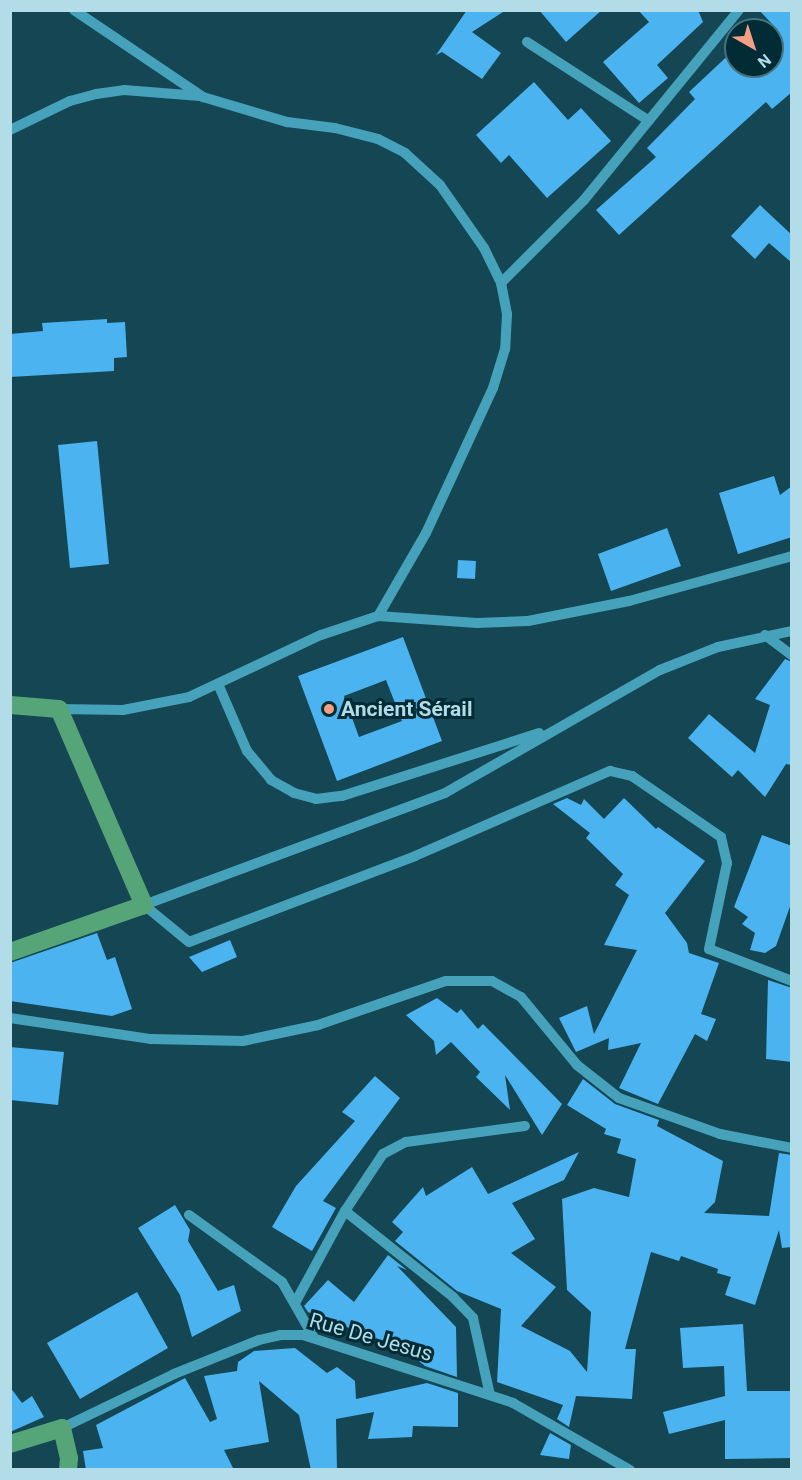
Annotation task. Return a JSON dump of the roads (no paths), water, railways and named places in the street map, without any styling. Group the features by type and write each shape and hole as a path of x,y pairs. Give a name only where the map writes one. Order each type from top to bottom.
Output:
{"highway":[{"path":"10,705 59,709 144,905 10,952"},
{"path":"10,1444 62,1428 69,1458 68,1470"}],"street":[{"path":"74,10 203,97"},
{"path":"501,283 584,200 739,10"},
{"path":"527,42 649,121"},
{"path":"10,130 70,101 96,94 124,90 203,97 287,122 335,128 378,139 405,153 440,185 462,214 501,283 507,314 505,349 493,388 426,533 378,616"},
{"path":"59,709 123,710 157,706 218,684 321,635 378,616 477,623 528,621 629,601 792,556"},
{"path":"144,905 445,793 524,749 548,731 660,670 718,647 765,635 792,632"},
{"path":"765,635 792,655"},
{"path":"218,684 247,751 271,780 294,793 316,799 342,796 548,731"},
{"path":"144,905 189,942 415,856 610,771 632,776 721,837 727,863 709,949 792,981"},
{"path":"10,1018 151,1040 243,1041 318,1025 446,981 492,981 522,997 577,1065 619,1098 709,1130 792,1148"},
{"path":"295,1304 372,1166 393,1147 406,1142 525,1126"},
{"path":"345,1211 453,1297 473,1318 490,1395"},
{"path":"189,1215 268,1269 295,1304 314,1338"},
{"name":"Rue De Jesus","path":"62,1428 174,1374 259,1340 280,1335 314,1338 490,1395 513,1404 630,1470"}],"place":[{"name":"Ancient Sérail","path":"329,709"}]}
